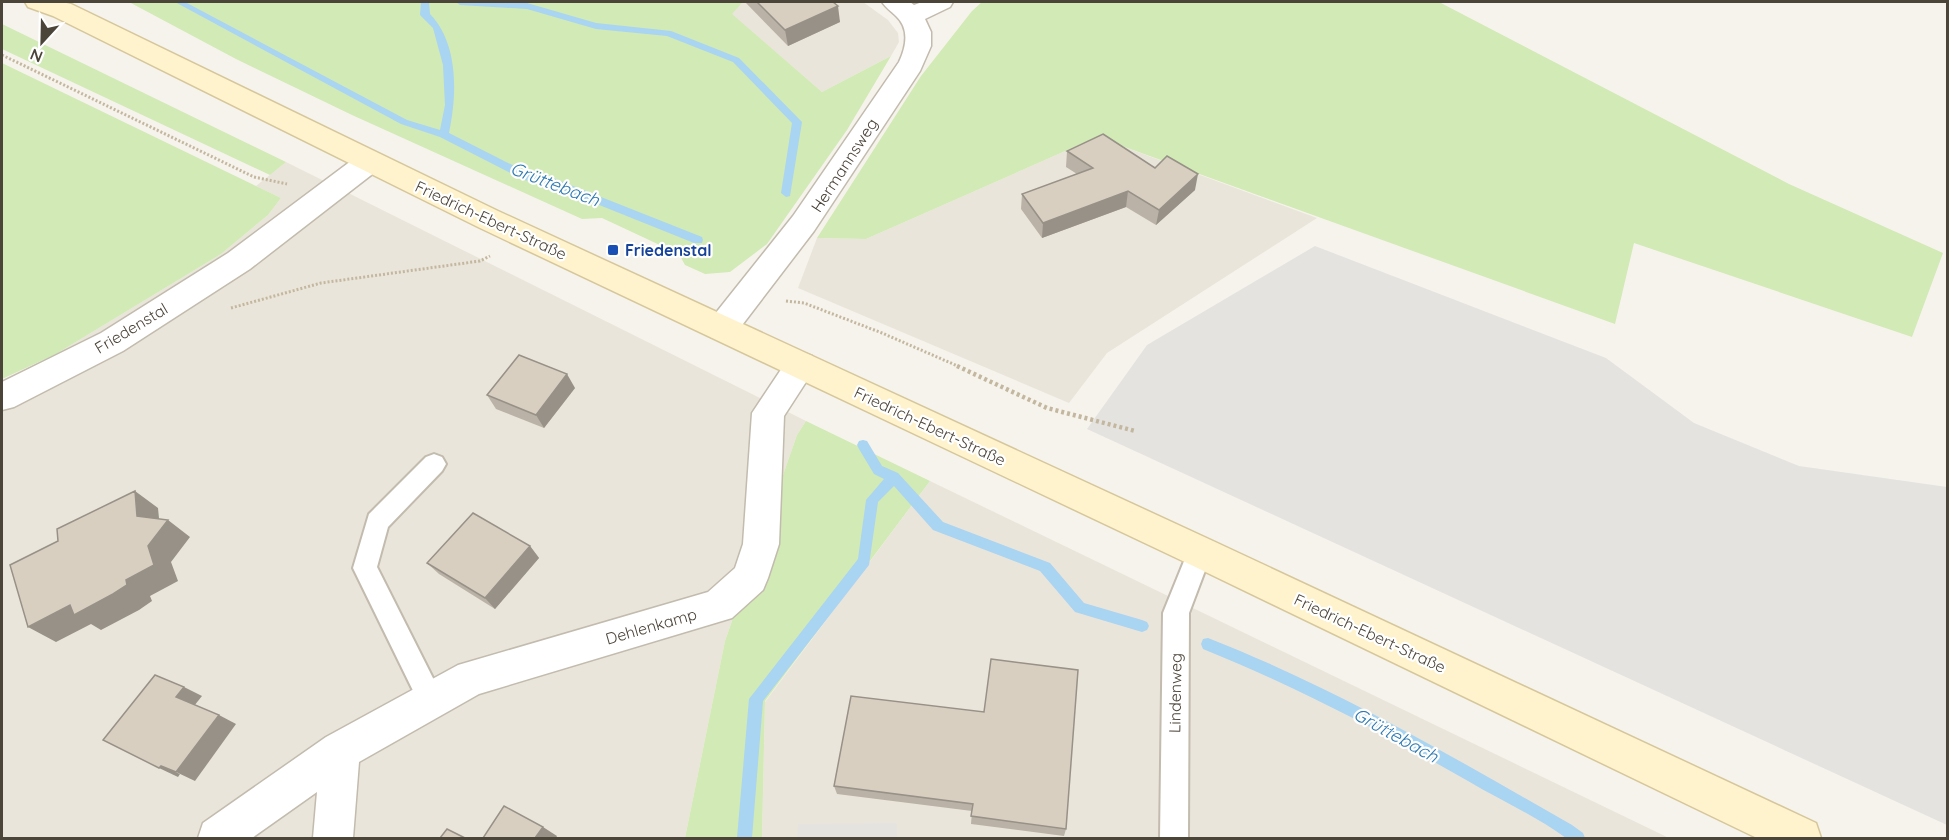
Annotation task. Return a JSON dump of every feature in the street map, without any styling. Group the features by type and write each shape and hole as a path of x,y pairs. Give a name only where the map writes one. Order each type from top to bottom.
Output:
{"main road":[{"name":"Friedrich-Ebert-Straße","path":"49,4 369,162 1200,552 1801,838"}],"street":[{"name":"Hermannsweg","path":"722,328 778,261 829,190 901,78 918,48 919,30 903,9 941,2"},
{"name":"Friedenstal","path":"2,397 112,342 239,261 369,162"},
{"name":"Dehlenkamp","path":"218,838 340,751 471,678 719,606 750,578 761,544 768,413 801,365"},
{"path":"333,838 340,751"}],"lane":[{"path":"431,700 365,567 377,522 434,464"},
{"name":"Lindenweg","path":"1174,838 1176,612 1200,552"}],"path":[{"path":"2,55 254,177"},
{"path":"222,311 321,283 480,261 497,253 521,234"},
{"path":"748,298 804,303 943,359 1047,408 1135,431"}],"shaded area":[{"path":"743,2 863,2 888,20 898,33 899,42 891,56 822,92 731,14"},
{"path":"1097,137 1317,218 1107,353 1069,403 798,288 817,238 866,239"},
{"path":"286,162 806,421 797,435 725,641 685,838 2,838 2,380 56,354 221,254 268,215 281,198 256,186"},
{"path":"1315,246 1606,358 1694,423 1799,466 1947,487 1947,825 1087,429 1147,345"},
{"path":"930,481 1669,838 762,838 765,702"},
{"path":"897,823 897,838 797,838 798,824"}],"green space":[{"path":"129,2 743,2 732,14 822,92 891,56 847,130 767,244 730,272 705,274 685,265 679,254 602,218 582,219 352,115 236,59"},
{"path":"982,2 1439,2 1789,184 1943,253 1912,337 1634,243 1615,324 1097,137 866,239 817,238 921,76 972,11"},
{"path":"2,24 286,162 270,175 2,49"},
{"path":"2,63 281,198 268,215 221,254 56,354 2,379"},
{"path":"806,421 930,481 765,701 762,838 685,838 725,641 797,435"}],"building":[{"path":"757,2 833,2 838,6 785,30"},
{"path":"1103,134 1155,168 1167,156 1198,174 1159,210 1128,191 1043,223 1022,194 1093,168 1067,151"},
{"path":"519,355 567,374 536,415 487,395"},
{"path":"135,491 137,516 168,520 148,546 154,565 126,580 127,585 113,594 74,615 70,605 28,627 10,565 58,541 57,529"},
{"path":"473,513 530,546 485,598 427,563"},
{"path":"991,659 1078,670 1066,829 971,816 973,804 834,786 851,696 984,712"},
{"path":"155,675 184,687 176,697 219,715 176,772 161,766 159,768 103,740"},
{"path":"504,806 543,827 535,838 483,838"},
{"path":"447,829 465,838 440,838"}],"waterway":[{"path":"179,2 404,122 444,135"},
{"name":"Grüttebach","path":"425,2 425,15 437,27 448,65 450,105 444,135"},
{"path":"460,2 527,6 596,26 668,33 736,60 797,122 786,193"},
{"name":"Grüttebach","path":"444,135 528,177 549,181 698,240"},
{"name":"Grüttebach","path":"863,445 878,470 894,477"},
{"path":"744,838 756,699 864,561 872,500 894,477"},
{"name":"Grüttebach","path":"894,477 938,526 1045,567 1080,608 1142,626"},
{"name":"Grüttebach","path":"1208,644 1301,684 1391,730 1578,838"}],"place":[{"name":"Friedenstal","path":"613,250"}]}
